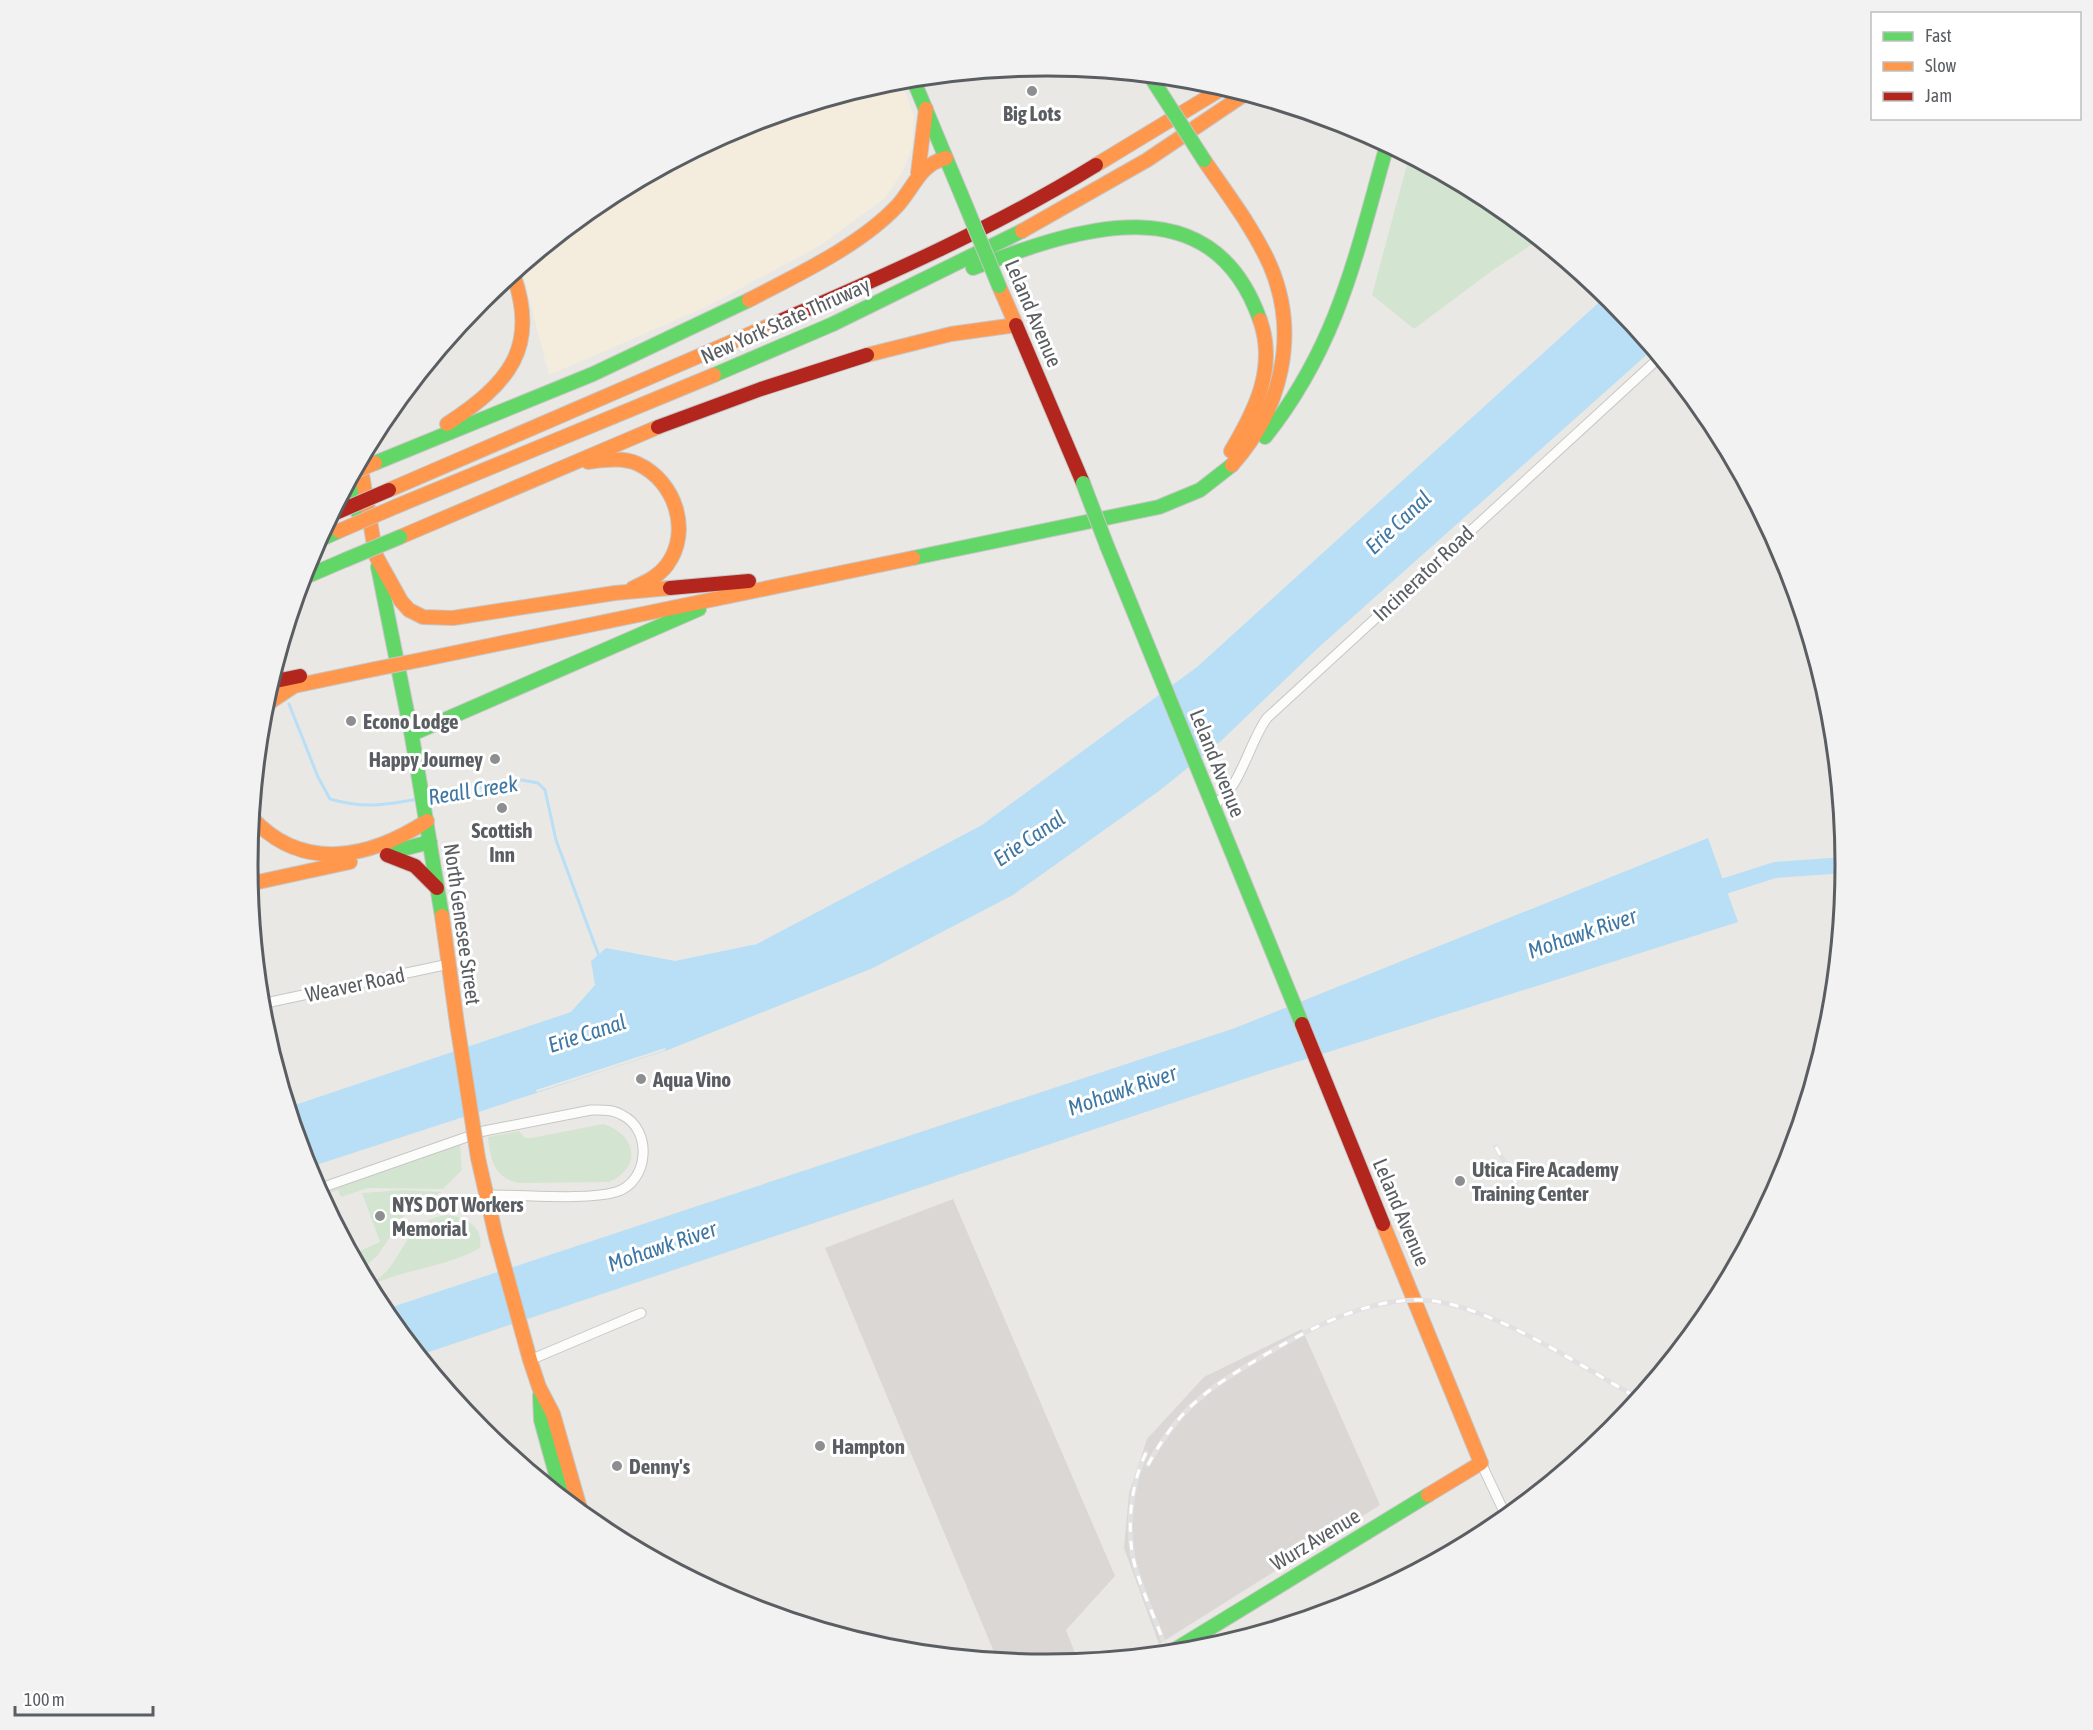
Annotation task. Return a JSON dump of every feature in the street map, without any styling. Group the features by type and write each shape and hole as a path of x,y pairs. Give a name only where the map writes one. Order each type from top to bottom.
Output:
{"main road":[{"path":"423,655 1157,495 1184,485 1207,471 1232,450 1252,427 1265,404 1277,355 1276,310 1264,269 1251,243 1151,83"},
{"name":"Leland Avenue","path":"917,88 1083,483 1317,1065 1481,1463"},
{"path":"1187,111 1205,93"},
{"name":"New York State Thruway","path":"342,510 897,271 1062,186 1213,95"},
{"name":"New York State Thruway","path":"331,535 864,309 1024,231 1083,198 1236,100"},
{"path":"917,175 922,154 926,109"},
{"path":"280,680 374,665 1159,507 1206,486 1242,461 1267,435 1302,388 1322,353 1341,309 1385,153"},
{"path":"367,466 585,376 767,291 825,257 889,214 906,195 917,175 930,161 946,158"},
{"path":"1201,161 1266,256 1277,283 1283,311 1282,369 1273,402 1265,421 1246,449 1225,471"},
{"path":"864,309 1009,254 1064,237 1110,227 1139,225 1175,231 1205,245 1233,267 1249,290 1258,309 1266,342 1263,385 1255,409 1232,450"},
{"path":"399,453 458,418 490,394 515,363 524,326 523,303 516,282"},
{"path":"314,573 685,416 796,377 867,356 1016,325"},
{"path":"568,464 603,460 624,460 639,464 666,486 675,500 680,517 679,537 676,549 666,565 650,580 615,593"},
{"name":"North Genesee Street","path":"362,475 426,815 478,1158 496,1237 524,1338 539,1387 553,1414 577,1499"},
{"path":"352,493 379,571"},
{"path":"376,556 400,601 409,610 429,618 453,618 615,593 768,579"},
{"path":"412,734 700,609 747,591"},
{"path":"276,697 294,686 374,665"},
{"path":"260,825 280,844 298,852 322,855 393,843 409,835 426,815"},
{"path":"259,882 430,842"},
{"path":"382,855 401,857 412,863 437,888"},
{"name":"North Genesee Street","path":"539,1387 541,1420 559,1485"},
{"name":"Wurz Avenue","path":"1192,1639 1481,1463"}],"street":[{"name":"Incinerator Road","path":"1212,806 1223,801 1267,718 1654,363"},
{"name":"Weaver Road","path":"270,1002 449,964"},
{"path":"327,1186 484,1131 591,1110 607,1110 622,1114 633,1122 641,1137 644,1159 633,1182 615,1192 589,1195 486,1195"},
{"path":"531,1360 641,1313"},
{"path":"1481,1463 1502,1509"}],"shaded area":[{"path":"905,90 914,117 912,148 903,171 884,199 819,246 706,307 549,375 523,275 566,239 608,209 652,182 745,137 793,118 842,103"},
{"path":"953,1199 1115,1576 1066,1630 1075,1653 994,1652 825,1248"},
{"path":"1302,1329 1380,1505 1159,1644 1124,1548 1129,1493 1147,1439 1204,1377"}],"green space":[{"path":"1407,164 1485,209 1533,244 1493,270 1414,329 1372,295"},
{"path":"603,1124 623,1135 631,1151 631,1160 627,1168 620,1176 609,1182 519,1183 504,1177 492,1160 488,1137 519,1131 525,1138 531,1138"},
{"path":"460,1144 462,1170 443,1189 368,1188 341,1197 338,1190 330,1193 332,1198 329,1192"},
{"path":"403,1190 442,1192 409,1208 378,1255 367,1264 360,1251 380,1242 362,1193"},
{"path":"448,1215 472,1224 479,1234 480,1248 453,1260 378,1282 377,1280 390,1267 411,1235 432,1219"}],"water":[{"name":"Erie Canal","path":"1599,302 1647,355 1318,648 1221,741 1159,791 1013,895 873,968 668,1050 317,1165 296,1105 571,1012 595,985 591,961 606,948 675,961 757,944 982,825 1197,667"},
{"path":"1708,838 1738,922 1262,1073 427,1353 394,1307 1235,1028"}],"pier":[{"path":"665,1048 666,1050 606,1070 537,1092 536,1090"}],"waterway":[{"name":"Reall Creek","path":"289,704 318,777 330,799 353,804 374,805 418,799"},
{"name":"Reall Creek","path":"428,797 522,780 538,783 545,790 556,840 600,959"},
{"name":"Mohawk River","path":"1706,892 1775,870 1835,866"}],"railway":[{"path":"1496,1147 1516,1183"},
{"path":"1148,1465 1160,1444 1185,1412 1230,1376 1320,1325 1357,1310 1396,1301 1442,1302 1470,1310 1530,1336 1631,1394"},
{"path":"1146,1453 1133,1494 1130,1524 1132,1553 1163,1640"}],"traffic: fast":[{"path":"1155,84 1204,160"},
{"path":"917,88 961,194"},
{"path":"1265,437 1290,403 1328,333 1354,261 1385,153"},
{"path":"961,194 999,286"},
{"path":"973,268 1054,240 1096,231 1136,227 1175,232 1209,248 1238,276 1260,320"},
{"path":"714,375 833,324 1022,231"},
{"path":"375,463 593,374 749,300"},
{"path":"913,558 1159,507 1200,490 1232,465"},
{"path":"1083,483 1107,546"},
{"path":"352,493 358,513"},
{"path":"331,535 339,531"},
{"path":"345,560 400,537"},
{"path":"1107,546 1302,1024"},
{"path":"314,573 345,560"},
{"path":"378,567 412,737 442,916"},
{"path":"412,734 699,609"},
{"path":"391,852 430,842"},
{"path":"540,1395 541,1420 559,1485"},
{"path":"1191,1640 1428,1495"}],"traffic: slow":[{"path":"1096,165 1212,95"},
{"path":"1022,231 1147,160 1236,100"},
{"path":"918,173 926,109"},
{"path":"749,300 828,258 866,233 898,205 923,171 937,161 946,158"},
{"path":"1204,160 1256,237 1270,265 1279,291 1284,318 1281,371 1273,396 1263,420 1232,465"},
{"path":"447,424 487,394 513,362 520,343 523,323 515,283"},
{"path":"999,286 1016,325"},
{"path":"1231,451 1255,405 1265,372 1265,338 1260,320"},
{"path":"389,490 773,324"},
{"path":"867,355 951,334 1016,325"},
{"path":"397,506 714,375"},
{"path":"400,537 658,427"},
{"path":"588,462 620,460 638,464 662,482 676,508 679,523 674,552 660,573 633,588"},
{"path":"367,466 375,463"},
{"path":"362,475 376,556 401,601 409,610 423,617 453,618 615,593 670,588"},
{"path":"339,531 397,506"},
{"path":"425,659 913,558"},
{"path":"375,669 425,659"},
{"path":"276,698 294,686 375,669"},
{"path":"260,824 272,835 293,847 315,853 337,854 360,851 383,844 427,821"},
{"path":"259,882 350,862"},
{"path":"442,916 457,1024"},
{"path":"457,1024 478,1158"},
{"path":"478,1158 496,1237 530,1360 539,1387 553,1414 577,1499"},
{"path":"1383,1224 1481,1463 1428,1495"}],"traffic: jam":[{"path":"773,324 897,270 978,231 1096,165"},
{"path":"1016,325 1083,483"},
{"path":"658,427 761,389 867,355"},
{"path":"342,510 389,490"},
{"path":"670,588 749,581"},
{"path":"280,680 300,676"},
{"path":"387,855 415,866 437,888"},
{"path":"1302,1024 1383,1224"}],"place":[{"name":"Big Lots","path":"1032,91"},
{"name":"Econo Lodge","path":"351,721"},
{"name":"Happy Journey","path":"495,759"},
{"name":"Scottish Inn","path":"502,808"},
{"name":"Aqua Vino","path":"641,1079"},
{"name":"Utica Fire Academy Training Center","path":"1460,1181"},
{"name":"NYS DOT Workers Memorial","path":"380,1216"},
{"name":"Hampton","path":"820,1446"},
{"name":"Denny's","path":"617,1466"}]}
